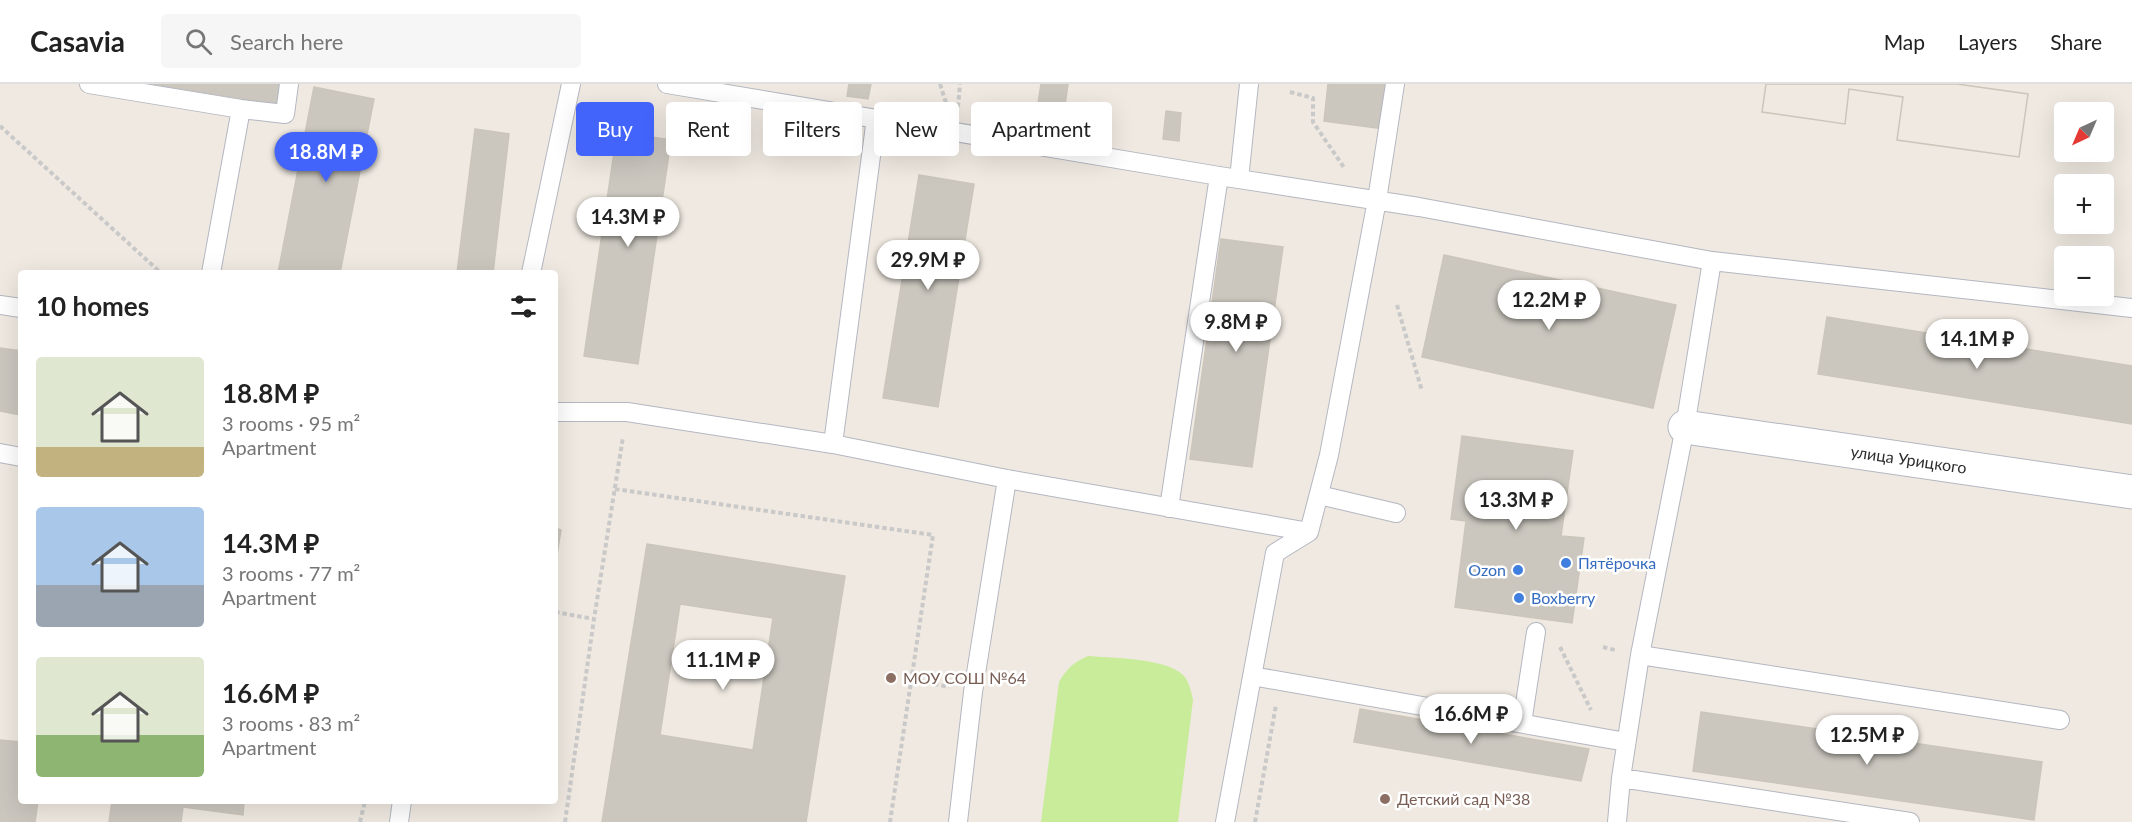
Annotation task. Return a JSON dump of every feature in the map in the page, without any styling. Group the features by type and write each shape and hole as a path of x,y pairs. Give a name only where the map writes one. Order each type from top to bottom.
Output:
{"street":[{"name":"улица Урицкого","path":"1685,427 2132,492"}],"lane":[{"path":"89,84 285,114 289,84"},
{"path":"532,270 571,84"},
{"path":"667,84 874,118"},
{"path":"1239,179 1249,84"},
{"path":"1225,822 1275,553 1309,532 1319,495 1371,199 1395,84"},
{"path":"212,270 241,109"},
{"path":"959,132 1371,199 1712,261 2132,308"},
{"path":"833,444 874,133"},
{"path":"1169,508 1219,176"},
{"path":"1617,822 1621,778 1640,655 1685,427 1712,261"},
{"path":"0,304 18,307"},
{"path":"558,412 627,412 833,444 1007,479 1309,532"},
{"path":"0,453 18,457"},
{"path":"958,822 973,692 1007,479"},
{"path":"1319,495 1396,513"},
{"path":"1522,723 1536,632"},
{"path":"1640,655 2060,720"},
{"path":"1252,676 1626,742"},
{"path":"1621,778 1910,822"},
{"path":"399,822 402,804"}],"path":[{"path":"1290,92 1313,98 1313,122 1371,199"},
{"path":"0,126 158,270"},
{"path":"1398,305 1422,391"},
{"path":"565,822 627,412"},
{"path":"615,489 933,535 890,822"},
{"path":"558,613 594,619"},
{"path":"1555,637 1605,738"},
{"path":"912,679 973,692"},
{"path":"1255,822 1280,681"},
{"path":"360,822 363,804"}],"green space":[{"path":"1088,656 1137,660 1163,665 1174,669 1186,679 1193,700 1178,822 1041,822 1059,682 1071,666"}],"building":[{"path":"153,84 283,84 280,105"},
{"path":"849,84 871,84 868,99 847,96"},
{"path":"1041,84 1068,84 1065,102 1038,102"},
{"path":"1328,84 1389,84 1384,129 1324,121"},
{"path":"1766,84 1957,84 2028,94 2019,157 1897,140 1903,97 1849,89 1845,124 1762,112"},
{"path":"1766,84 1957,84 2028,94 2019,157 1897,140 1903,97 1849,89 1845,124 1762,112"},
{"path":"314,87 374,99 341,270 279,270"},
{"path":"1166,111 1181,113 1179,141 1163,139"},
{"path":"475,129 509,134 493,270 457,270"},
{"path":"654,137 666,139 666,156 669,156 638,364 584,356 613,156 654,156"},
{"path":"919,175 974,184 938,407 883,398"},
{"path":"1221,239 1283,247 1252,467 1190,459"},
{"path":"1444,255 1676,305 1653,408 1422,357"},
{"path":"1827,317 2132,366 2132,424 1818,374"},
{"path":"0,348 18,351 18,414 0,411"},
{"path":"1462,436 1573,451 1561,536 1584,538 1572,623 1455,607 1466,521 1451,519"},
{"path":"558,529 561,530 558,548"},
{"path":"647,544 845,576 806,822 602,822","holes":["680,604 773,618 753,750 660,735"]},
{"path":"1360,709 1589,749 1581,781 1354,742"},
{"path":"1701,712 2042,762 2034,820 1693,771"},
{"path":"0,740 18,742 18,804 38,804 35,822 0,822"},
{"path":"112,804 244,804 243,815 183,807 181,822 109,822"}],"place":[{"name":"Пятёрочка","path":"1566,563"},
{"name":"Ozon","path":"1518,570"},
{"name":"Boxberry","path":"1519,598"},
{"name":"МОУ СОШ №64","path":"891,678"},
{"name":"Детский сад №38","path":"1385,799"}]}
